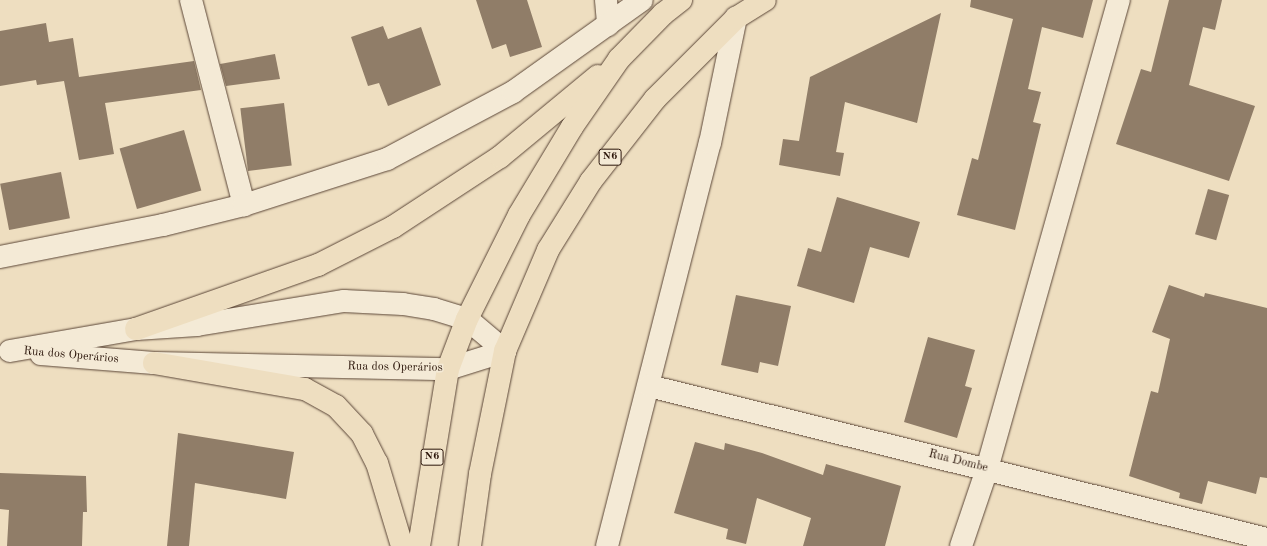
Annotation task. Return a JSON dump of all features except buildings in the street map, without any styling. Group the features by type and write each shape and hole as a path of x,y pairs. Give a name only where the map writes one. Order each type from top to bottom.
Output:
{"highway":[{"name":"N6","path":"419,546 448,369 467,320 519,215 572,127 619,59 663,14 681,0"},
{"name":"N6","path":"470,546 480,474 505,351 548,250 591,181 655,100 736,18 765,0"},
{"path":"136,330 318,265 393,227 500,157 619,59"},
{"path":"154,363 305,389 336,406 362,434 377,463 402,546"}],"street":[{"path":"191,0 244,205"},
{"path":"606,0 608,25"},
{"path":"0,257 163,225 244,205 387,159 513,92 642,0"},
{"path":"961,546 987,469 1119,0"},
{"path":"607,546 710,143 736,18"},
{"name":"Rua dos Operários","path":"5,351 136,330 197,325 344,300 403,304 434,309 467,320 505,351"},
{"name":"Rua dos Operários","path":"5,351 154,363 448,369 505,351"},
{"name":"Rua Dombe","path":"649,386 1267,539"}]}
